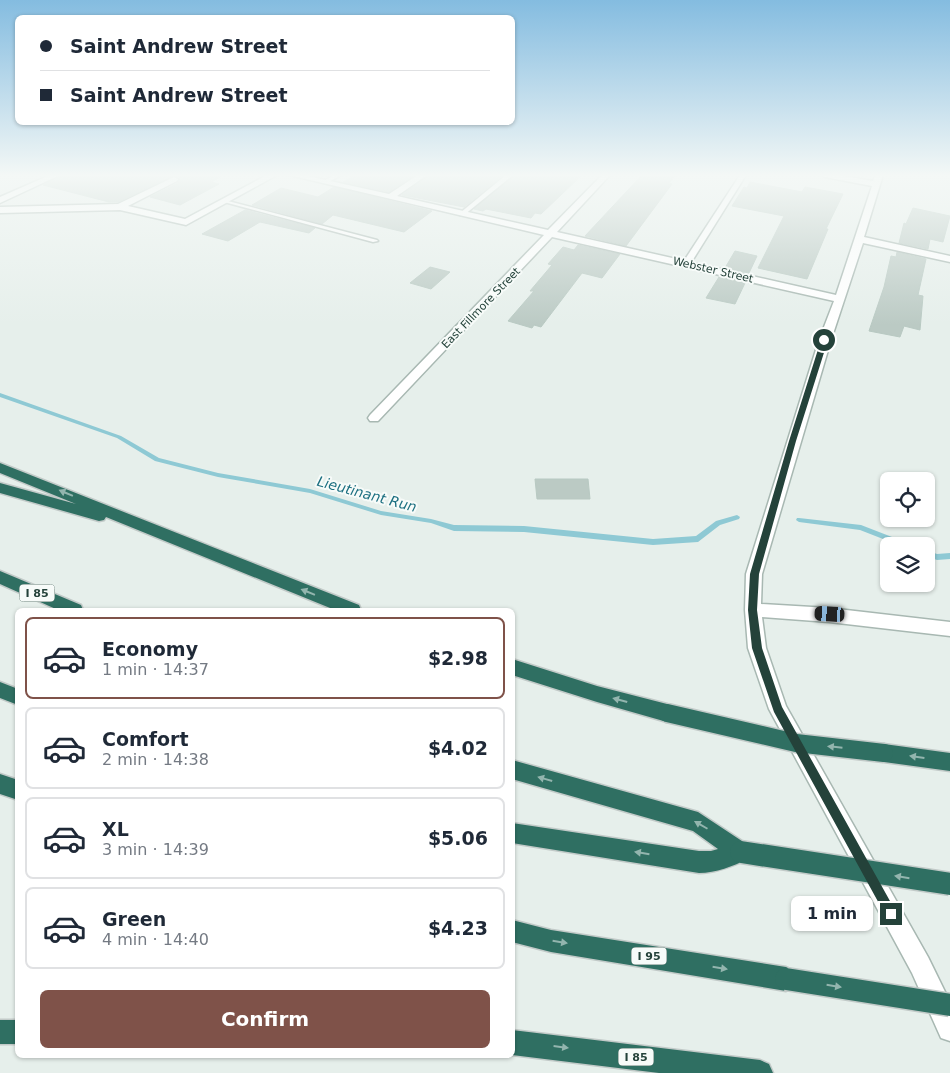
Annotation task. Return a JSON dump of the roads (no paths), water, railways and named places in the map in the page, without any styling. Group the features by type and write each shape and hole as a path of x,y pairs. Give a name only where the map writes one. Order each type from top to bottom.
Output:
{"highway":[{"path":"0,468 348,608"},
{"path":"0,488 159,533"},
{"name":"I 85","path":"0,577 70,608"},
{"path":"515,668 597,694 668,713 796,743 884,752 950,762"},
{"path":"0,690 15,696"},
{"path":"515,770 698,822 741,852 950,884"},
{"path":"0,784 15,789"},
{"path":"515,833 699,862 711,862 741,852"},
{"name":"I 95","path":"515,932 551,940 950,1005"},
{"path":"0,1032 15,1032"},
{"name":"I 85","path":"515,1042 760,1073"}],"street":[{"name":"Webster Street","path":"512,225 840,299"},
{"name":"East Fillmore Street","path":"374,418 560,225"},
{"path":"863,225 792,441 756,566 753,610 757,648 778,708 920,965 950,1029"},
{"path":"859,239 950,258"},
{"path":"753,610 830,614 950,629"}],"lane":[{"path":"315,225 375,240"},
{"path":"686,264 711,225"}],"waterway":[{"name":"Lieutinant Run","path":"0,395 119,437 157,460 218,475 310,491 381,513 431,521 454,528 524,529 653,542 698,539 718,523 737,517"},
{"name":"Lieutinant Run","path":"799,520 861,528 884,537"},
{"name":"Lieutinant Run","path":"935,556 950,556"}]}
